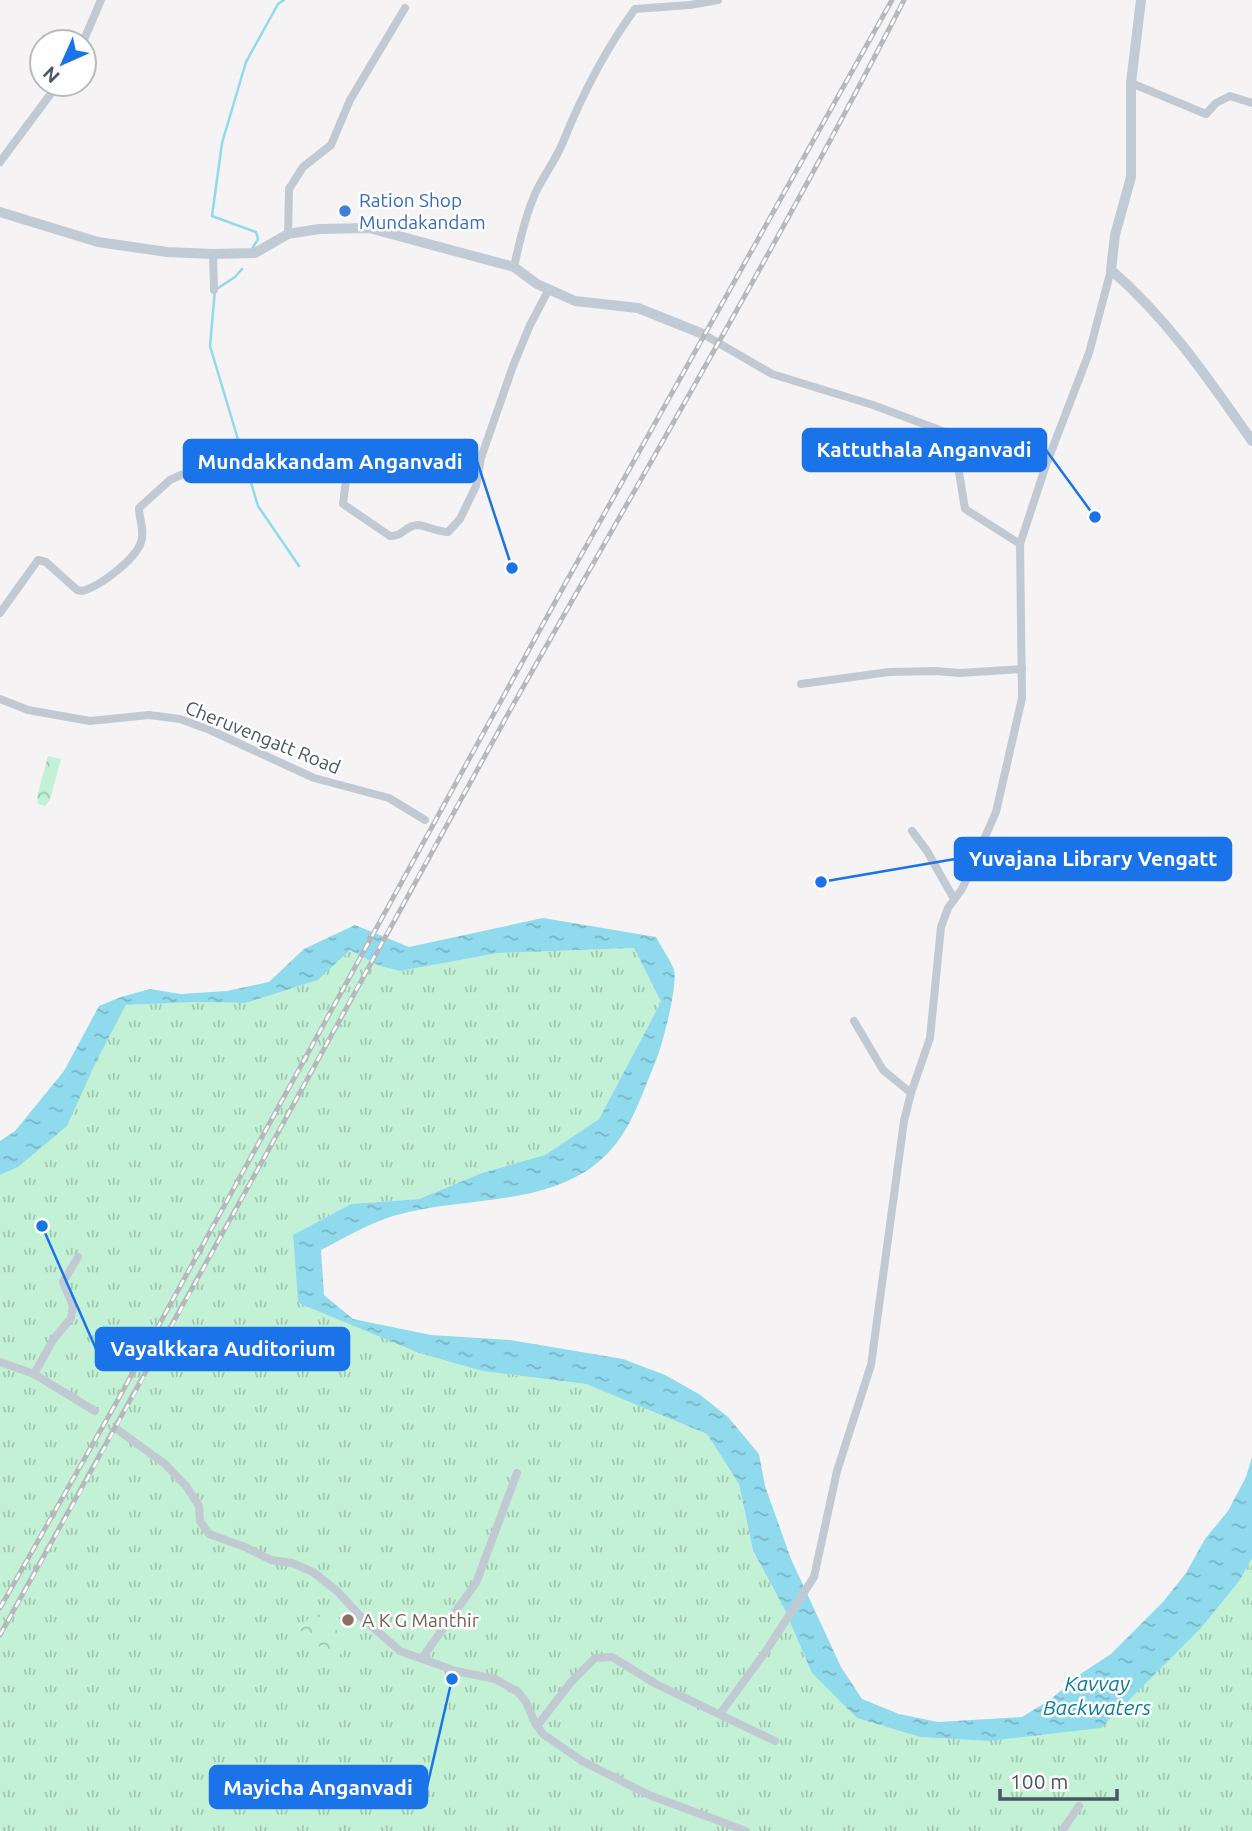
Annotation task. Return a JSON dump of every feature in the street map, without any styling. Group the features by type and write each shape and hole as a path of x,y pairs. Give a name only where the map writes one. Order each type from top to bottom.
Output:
{"street":[{"path":"89,28 101,0"},
{"path":"514,267 534,196 562,144 593,74 635,9 718,0"},
{"path":"720,1714 766,1651 814,1577 837,1471 871,1365 904,1121 930,1038 941,927 948,908 962,889 996,812 1022,698 1020,544 1045,465 1089,353 1111,270 1115,235 1131,177 1131,83 1141,0"},
{"path":"288,234 289,188 303,167 331,145 350,100 405,8"},
{"path":"1131,83 1206,114 1216,103 1230,96 1252,103"},
{"path":"0,162 48,98"},
{"path":"0,212 99,242 213,254 255,253 288,234 319,229 369,228 514,267 549,289 575,301 638,308 703,334 772,374 873,405 953,435 965,509 1020,544"},
{"path":"213,254 214,290"},
{"path":"1111,270 1138,293 1184,345 1252,441"},
{"path":"0,613 38,560 46,562 77,590 82,591 124,564 132,557 142,540 139,508 170,480 192,471 242,468 299,448 346,480 344,504 390,536 397,537 412,526 420,525 448,532 460,519 476,486 481,458 513,366 549,289"},
{"path":"802,684 889,672 960,673 1022,669"},
{"name":"Cheruvengatt Road","path":"0,699 28,710 90,722 149,715 180,719 314,778 389,798 425,820"},
{"path":"912,831 927,851 954,899"},
{"path":"854,1021 883,1070 911,1093"},
{"path":"34,1374 53,1340 71,1318 73,1306 63,1282 78,1257"},
{"path":"0,1362 34,1374 95,1411"},
{"path":"118,1430 166,1464 186,1486 199,1506 200,1521 209,1534 271,1560 292,1563 313,1572 400,1651 456,1671 495,1679 518,1692 543,1734 582,1761 649,1795 746,1831"},
{"path":"422,1658 476,1583 517,1473"},
{"path":"537,1726 571,1682 595,1658 612,1657 656,1684 775,1741"},
{"path":"1062,1831 1079,1806"}],"green space":[{"path":"48,756 61,759 50,800 45,806 38,804 37,797"},
{"path":"634,948 661,1002 599,1119 545,1155 482,1173 419,1199 351,1204 293,1235 298,1303 419,1353 482,1371 586,1384 707,1434 739,1484 753,1552 785,1610 857,1718 920,1737 988,1741 1240,1580 1252,1558 1252,1831 0,1831 0,1175 18,1167 95,1064 126,1005 246,1003 318,980 350,950 380,966 400,971 498,953"},
{"path":"315,1611 351,1643 335,1660 299,1629"}],"water":[{"name":"Kavvay Backwaters","path":"543,918 656,937 674,970 674,989 665,1031 655,1063 629,1124 605,1156 583,1173 559,1184 532,1193 393,1216 321,1250 324,1295 353,1319 431,1335 510,1340 623,1359 665,1375 699,1394 728,1417 759,1454 765,1486 791,1559 841,1667 862,1699 899,1714 938,1722 1022,1717 1111,1654 1163,1602 1186,1573 1205,1539 1228,1511 1246,1477 1252,1457 1252,1558 1240,1580 1200,1629 1101,1728 988,1741 920,1737 857,1718 812,1673 785,1610 753,1551 739,1484 707,1434 586,1384 482,1371 419,1353 298,1303 293,1235 351,1204 419,1199 482,1173 545,1155 599,1119 661,1002 634,948 498,953 400,971 380,966 350,950 318,980 246,1003 126,1005 67,1126 18,1167 0,1175 0,1141 15,1131 64,1071 99,1006 150,989 181,994 227,991 269,982 304,949 355,925 409,947"}],"waterway":[{"path":"252,249 258,239 256,232 212,216 222,143 246,62 278,4 284,0"},
{"path":"242,269 215,290 210,346 258,506 299,566"}],"railway":[{"path":"0,1608 120,1396 565,584 892,0"},
{"path":"0,1635 508,714 759,270 904,0"}],"place":[{"name":"Ration Shop Mundakandam","path":"345,211"},
{"name":"Kattuthala Anganvadi","path":"1095,517"},
{"name":"Mundakkandam Anganvadi","path":"512,568"},
{"name":"Yuvajana Library Vengatt","path":"821,882"},
{"name":"Vayalkkara Auditorium","path":"42,1226"},
{"name":"A K G Manthir","path":"348,1620"},
{"name":"Mayicha Anganvadi","path":"452,1679"}]}
